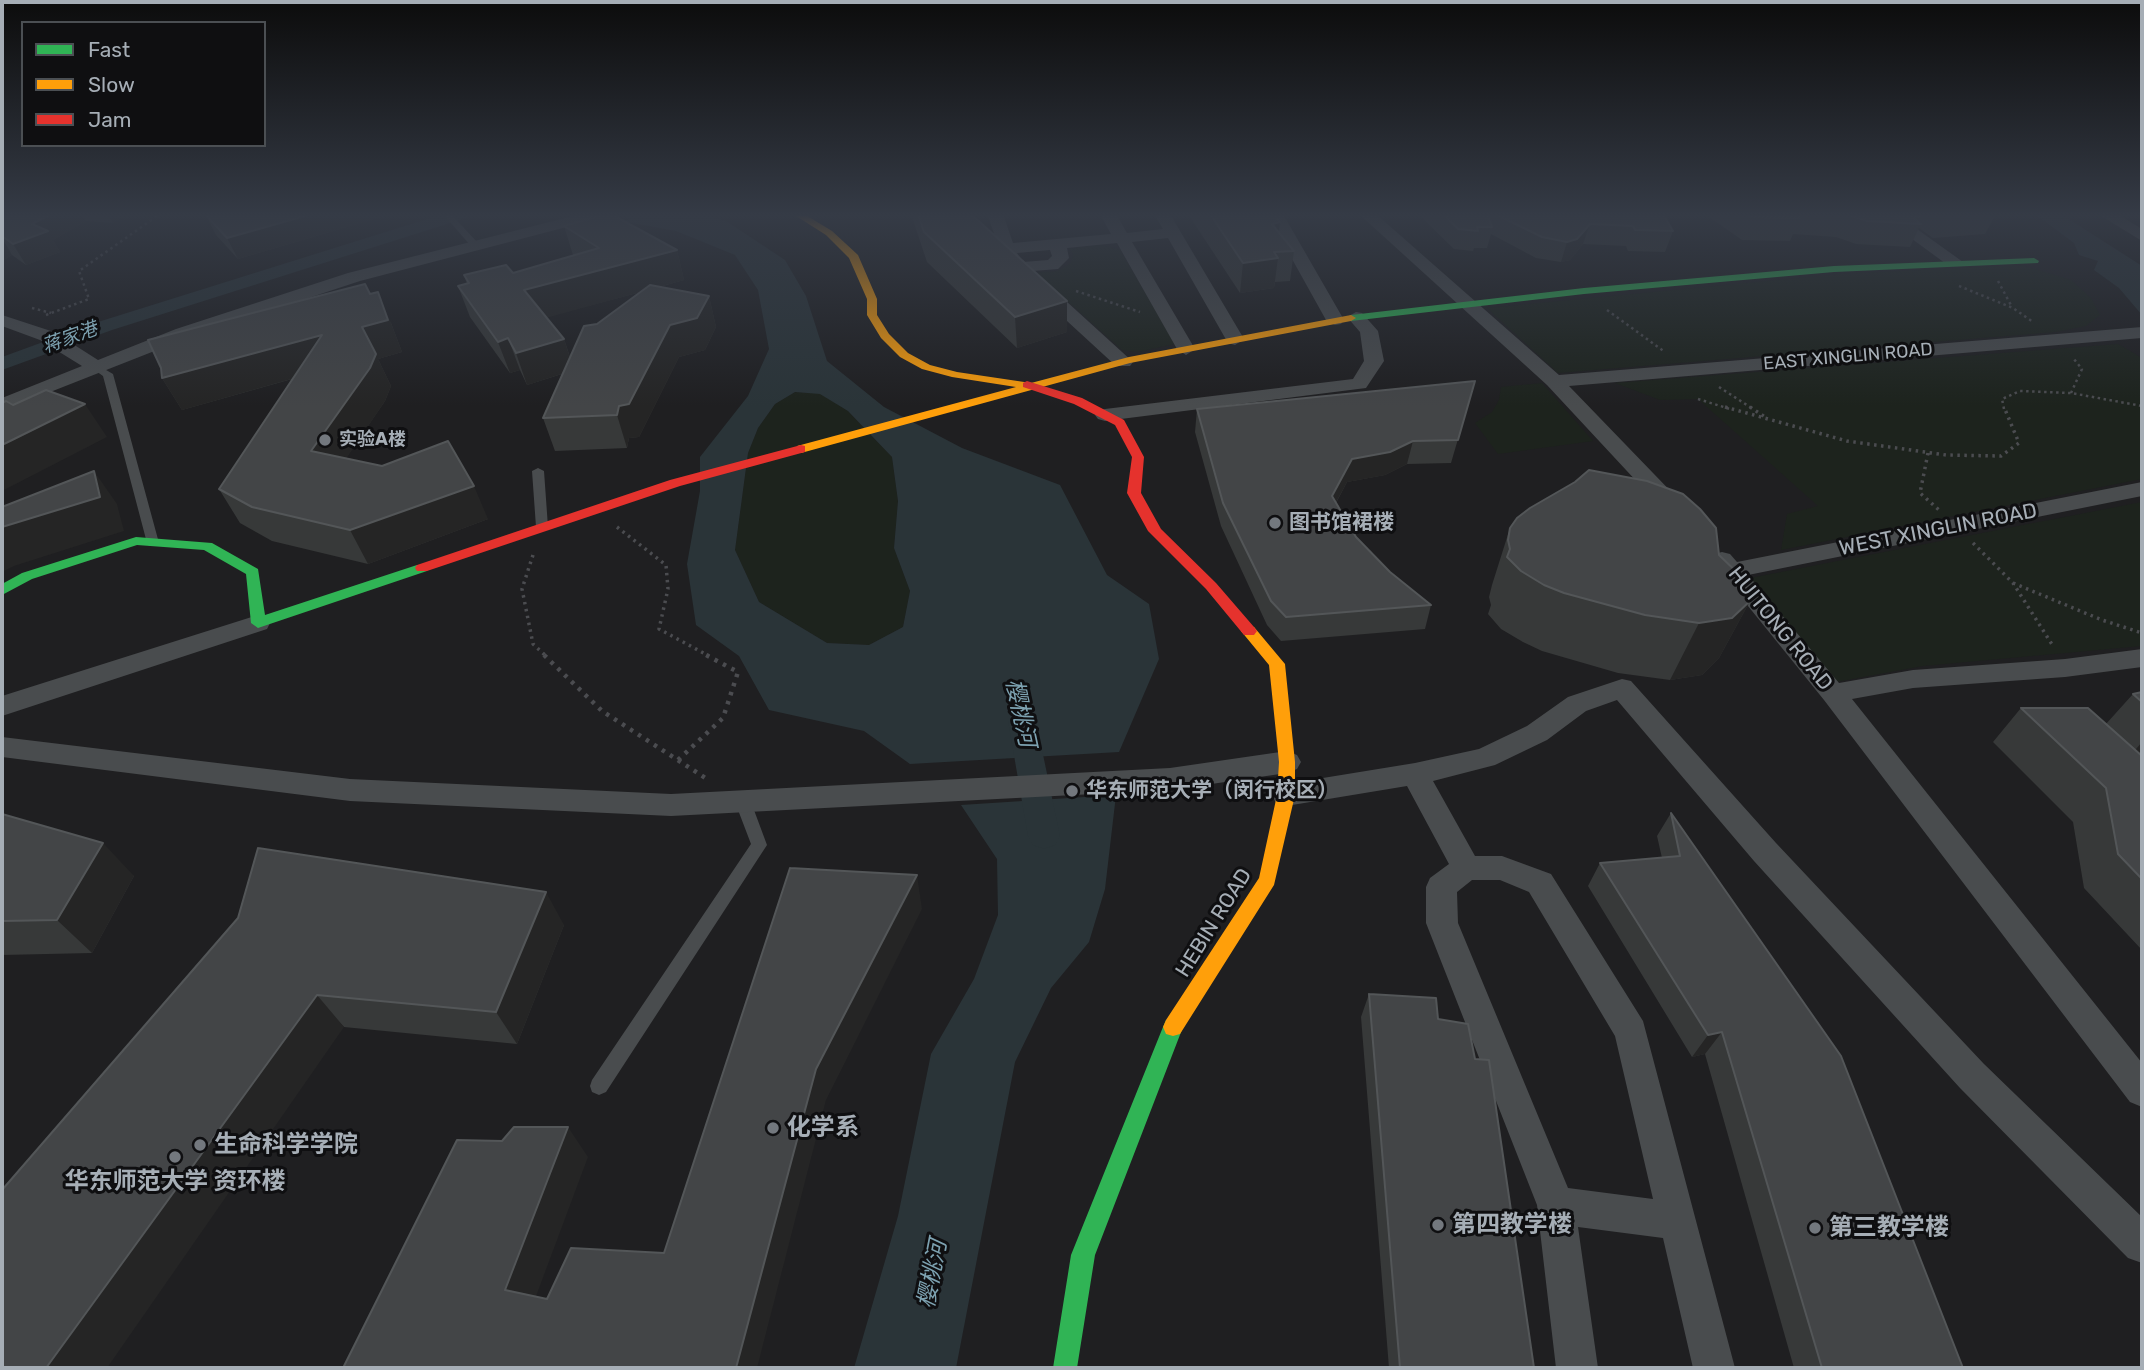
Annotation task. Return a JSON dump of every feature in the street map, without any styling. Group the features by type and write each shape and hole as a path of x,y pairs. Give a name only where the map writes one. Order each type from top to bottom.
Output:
{"street":[{"path":"2,405 94,366 352,278"},
{"path":"863,278 872,299 872,315 885,336 904,355 926,367 956,375 1030,386"},
{"path":"1032,278 1124,362"},
{"path":"1146,278 1186,349"},
{"path":"1199,278 1235,339"},
{"path":"1311,278 1335,320"},
{"path":"1442,278 1554,381 1687,521"},
{"path":"2,706 675,483 1124,362 1356,317 1654,285 1746,278"},
{"path":"1105,415 1359,384 1374,361 1369,331 1356,317"},
{"path":"14,327 77,352 94,366"},
{"name":"EAST XINGLIN ROAD","path":"1554,381 2142,333"},
{"name":"HEBIN ROAD","path":"1030,386 1078,401 1120,423 1138,457 1134,493 1156,531 1210,586 1278,664 1287,762 1286,795 1268,880 1169,1034 1083,1255 1065,1368"},
{"name":"WEST XINGLIN ROAD","path":"1733,570 2142,489"},
{"path":"2,590 27,576 136,541 207,546 253,572 258,623"},
{"name":"HUITONG ROAD","path":"1705,541 1733,570 1833,693 2142,1090"},
{"path":"1833,693 1913,679 2065,668 2142,659"},
{"path":"1286,795 1415,774 1485,758 1537,733 1577,704 1622,688 1765,852 1972,1076 2142,1244"},
{"path":"2,747 349,790 671,805 1170,779 1287,762"},
{"path":"1415,774 1466,868"},
{"path":"1577,1368 1556,1205 1442,923 1441,887 1466,868 1502,868 1540,883 1631,1032 1714,1368"},
{"path":"1556,1205 1678,1221"}],"lane":[{"path":"94,366 108,374 153,543"},
{"path":"538,471 542,527"},
{"path":"599,1086 759,845 743,802"}],"path":[{"path":"14,327 89,299 81,278"},
{"path":"1044,278 1171,322"},
{"path":"1950,282 2013,308 2058,340 2082,369 2071,393"},
{"path":"1698,399 1771,422 1847,441 1928,453 2001,456 2019,443 2006,417 2002,399 2020,391 2071,393 2142,405"},
{"path":"1928,453 1920,493 2013,583 2065,668"},
{"path":"595,510 666,565 668,589 659,629 738,672 723,718 678,760"},
{"path":"542,527 522,589 533,643 602,711 743,802"},
{"path":"2013,583 2102,620 2142,632"}],"shaded area":[{"name":"华东师范大学（闵行校区）","path":"2,278 2142,278 2142,1368 2,1368"},
{"path":"1042,278 1136,278 1175,344 1137,352 1122,350"},
{"path":"1799,278 2064,278 2071,280 2091,298 2100,315 2086,326 2055,332 1558,373 1487,308"},
{"path":"2118,344 2142,358 2142,479 1781,550 1787,514 1818,506 1698,399 1660,400 1615,383"},
{"path":"1542,383 1593,441 1498,454 1475,423 1492,412 1499,400 1501,387"},
{"path":"795,392 820,393 848,411 892,457 898,501 894,548 910,591 903,627 869,645 827,643 759,602 735,550 748,453 758,428 775,404"},
{"path":"2142,502 2142,646 1923,666 1836,682 1750,578"}],"water":[{"path":"750,278 795,278 806,296 827,361 884,407 962,448 1060,485 1107,575 1149,604 1159,659 1119,752 910,764 864,731 769,710 739,656 696,625 687,564 700,491 700,457 748,396 769,349 758,290","holes":["795,392 820,394 848,411 892,457 898,501 894,548 910,591 903,627 869,645 827,643 759,602 735,550 748,453 758,428 775,404"]},
{"path":"2105,278 2142,278 2142,315 2119,288"},
{"path":"1116,795 1105,889 1089,942 1051,988 1015,1062 956,1368 854,1368 898,1216 931,1054 974,979 998,915 997,859 961,805"}],"building":[{"path":"466,278 570,278 524,290 564,339 516,353 508,338 498,342 458,286 469,283"},
{"path":"973,278 1042,278 1067,301 1015,317"},
{"path":"365,284 370,294 378,292 388,320 362,327 376,354 370,368 311,451 382,466 448,441 474,486 350,530 252,507 219,489 322,335 162,378 161,368 148,340"},
{"path":"650,285 709,296 697,318 670,325 629,404 619,406 617,415 543,418 584,326 597,324"},
{"name":"图书馆裙楼","path":"1475,381 1458,440 1413,441 1390,452 1352,459 1332,496 1356,537 1390,572 1431,605 1286,617 1271,601 1223,503 1197,409"},
{"path":"46,390 85,404 2,445 2,403 6,401 13,405"},
{"path":"1589,470 1647,481 1683,494 1716,528 1719,555 1743,578 1750,601 1732,618 1699,623 1645,615 1564,593 1521,571 1507,557 1510,549 1510,528 1517,518 1530,508 1575,482"},
{"path":"94,471 100,497 2,527 2,507"},
{"path":"2142,692 2142,702 2133,694"},
{"path":"2021,708 2088,708 2142,756 2142,879 2118,854 2106,788"},
{"name":"第三教学楼","path":"1671,813 1841,1056 1963,1368 1822,1368 1722,1032 1708,1035 1600,863 1680,856"},
{"path":"2,814 103,843 57,920 2,921"},
{"name":"华东师范大学 资环楼","path":"258,848 546,892 496,1012 317,995 46,1368 2,1368 2,1190 238,918"},
{"name":"化学系","path":"790,868 917,875 816,1069 736,1368 343,1368 457,1140 502,1141 514,1127 568,1127 505,1290 547,1299 571,1248 664,1253"},
{"name":"第四教学楼","path":"1369,994 1436,998 1438,1019 1468,1024 1475,1059 1489,1060 1534,1368 1400,1368"}],"waterway":[{"name":"蒋家港","path":"2,364 105,326 257,278"},
{"name":"樱桃河","path":"1022,721 1044,836"}],"traffic: fast":[{"path":"1351,318 1584,291 1732,278"},
{"path":"2,590 27,576 136,541 207,546 253,572 258,623 422,568"},
{"path":"1065,1368 1083,1255 1173,1027"}],"traffic: slow":[{"path":"863,278 872,299 872,315 885,336 904,355 926,367 956,375 1027,385"},
{"path":"801,449 1129,360 1351,318"},
{"path":"1173,1027 1268,880 1286,795 1287,762 1277,664 1249,631"}],"traffic: jam":[{"path":"1027,385 1078,401 1120,423 1138,457 1134,493 1155,531 1211,586 1249,631"},
{"path":"422,568 675,483 801,449"}],"place":[{"name":"实验A楼","path":"325,440"},
{"name":"图书馆裙楼","path":"1275,523"},
{"name":"华东师范大学（闵行校区）","path":"1072,791"},
{"name":"化学系","path":"773,1128"},
{"name":"生命科学学院","path":"200,1145"},
{"name":"华东师范大学 资环楼","path":"175,1157"},
{"name":"第四教学楼","path":"1438,1225"},
{"name":"第三教学楼","path":"1815,1228"}]}
